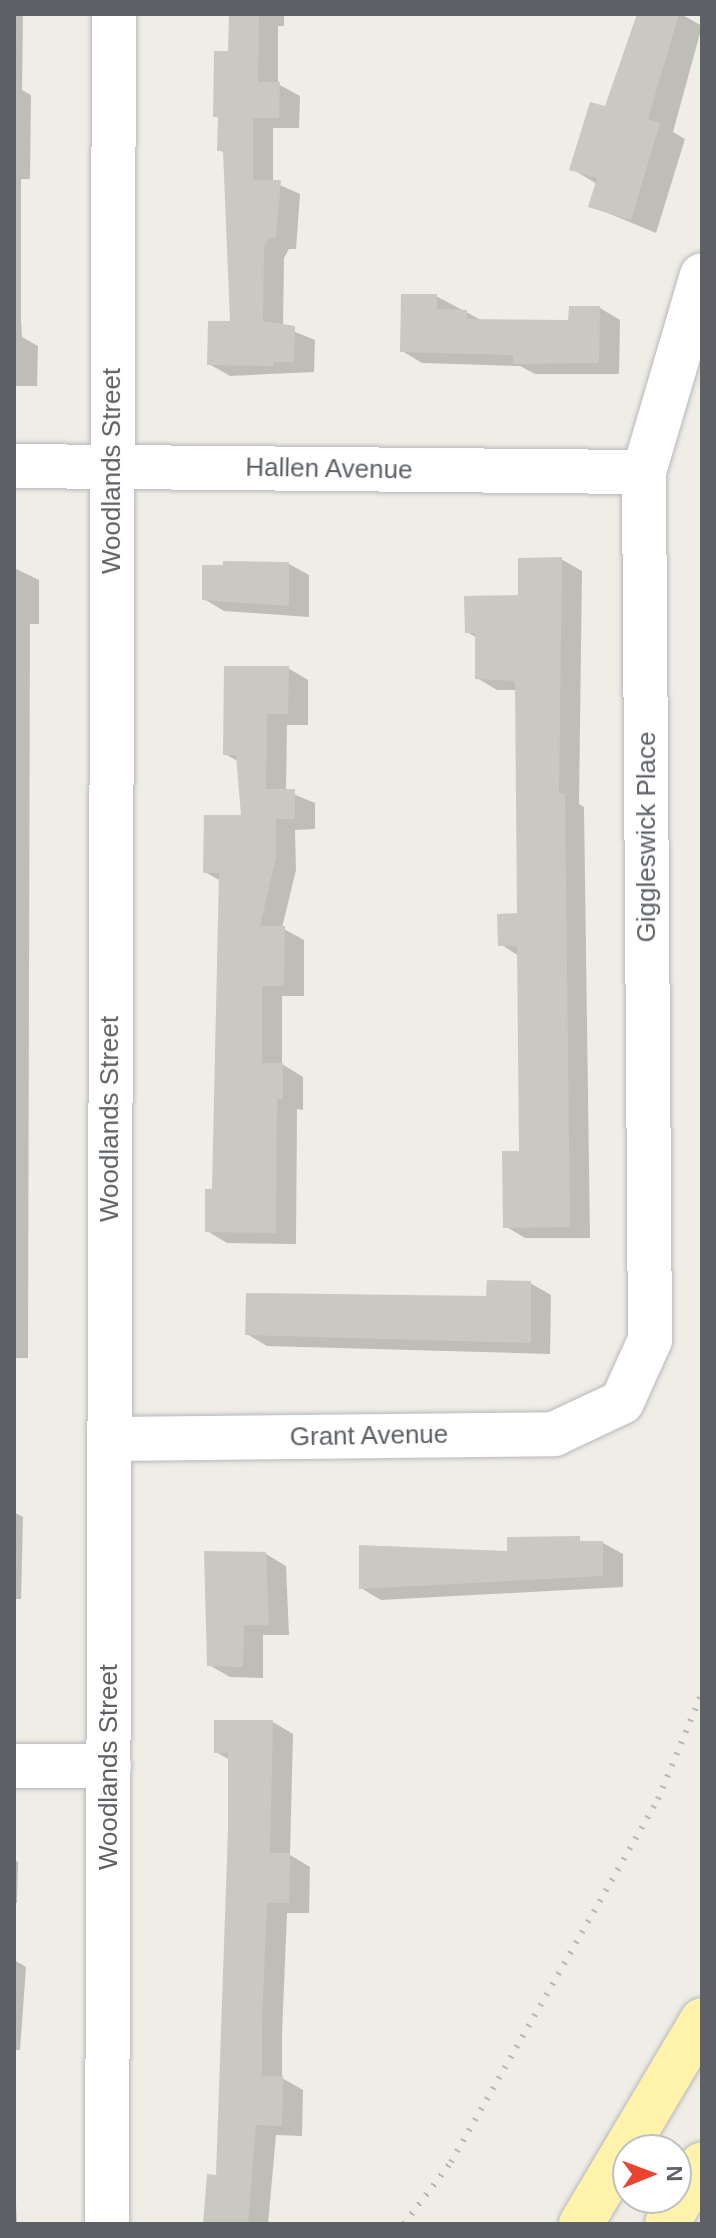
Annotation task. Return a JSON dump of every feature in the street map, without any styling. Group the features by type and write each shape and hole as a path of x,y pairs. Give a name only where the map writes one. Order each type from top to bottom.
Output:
{"main road":[{"path":"648,2134 702,2020"},
{"path":"667,2224 702,2164"},
{"path":"581,2224 612,2183"}],"street":[{"name":"Woodlands Street","path":"107,2224 114,14"},
{"name":"Giggleswick Place","path":"622,1402 650,1340 644,472 702,275"},
{"name":"Hallen Avenue","path":"14,466 644,472"},
{"name":"Grant Avenue","path":"110,1439 554,1434 622,1402"},
{"path":"14,1766 109,1766"}],"building":[{"path":"229,14 259,14 258,82 280,82 279,118 253,118 253,180 281,180 276,238 269,238 264,246 263,321 295,326 294,362 273,362 273,366 207,365 208,321 230,321 223,151 217,151 218,117 213,117 214,51 228,51"},
{"path":"637,14 679,14 648,119 660,123 631,220 588,207 597,178 569,170 590,102 605,106"},
{"path":"401,294 437,294 437,309 467,310 467,319 568,320 569,306 600,306 599,363 513,364 513,355 400,352"},
{"path":"562,557 559,793 565,794 570,1227 503,1228 502,1151 519,1151 517,946 498,946 497,914 517,913 515,681 475,679 475,633 465,633 464,596 518,595 518,558"},
{"path":"223,561 289,562 289,606 202,600 202,565 223,565"},
{"path":"224,666 289,666 288,714 267,714 266,789 295,789 295,819 276,819 276,857 260,926 285,926 284,986 262,986 262,1063 283,1063 283,1099 277,1099 276,1233 205,1232 205,1189 212,1189 219,873 203,873 204,815 241,815 236,755 223,755"},
{"path":"487,1280 531,1281 531,1343 245,1335 246,1293 486,1296"},
{"path":"580,1536 580,1541 603,1541 603,1576 359,1589 359,1545 507,1551 507,1537"},
{"path":"204,1551 266,1552 269,1625 244,1625 243,1667 207,1666"},
{"path":"214,1720 273,1720 270,1853 290,1853 289,1903 267,1903 262,2022 262,2076 283,2076 282,2126 256,2125 248,2224 203,2224 207,2174 216,2175 228,1829 228,1753 214,1753"}],"railway":[{"path":"404,2224 451,2162 658,1799 702,1693"}]}
